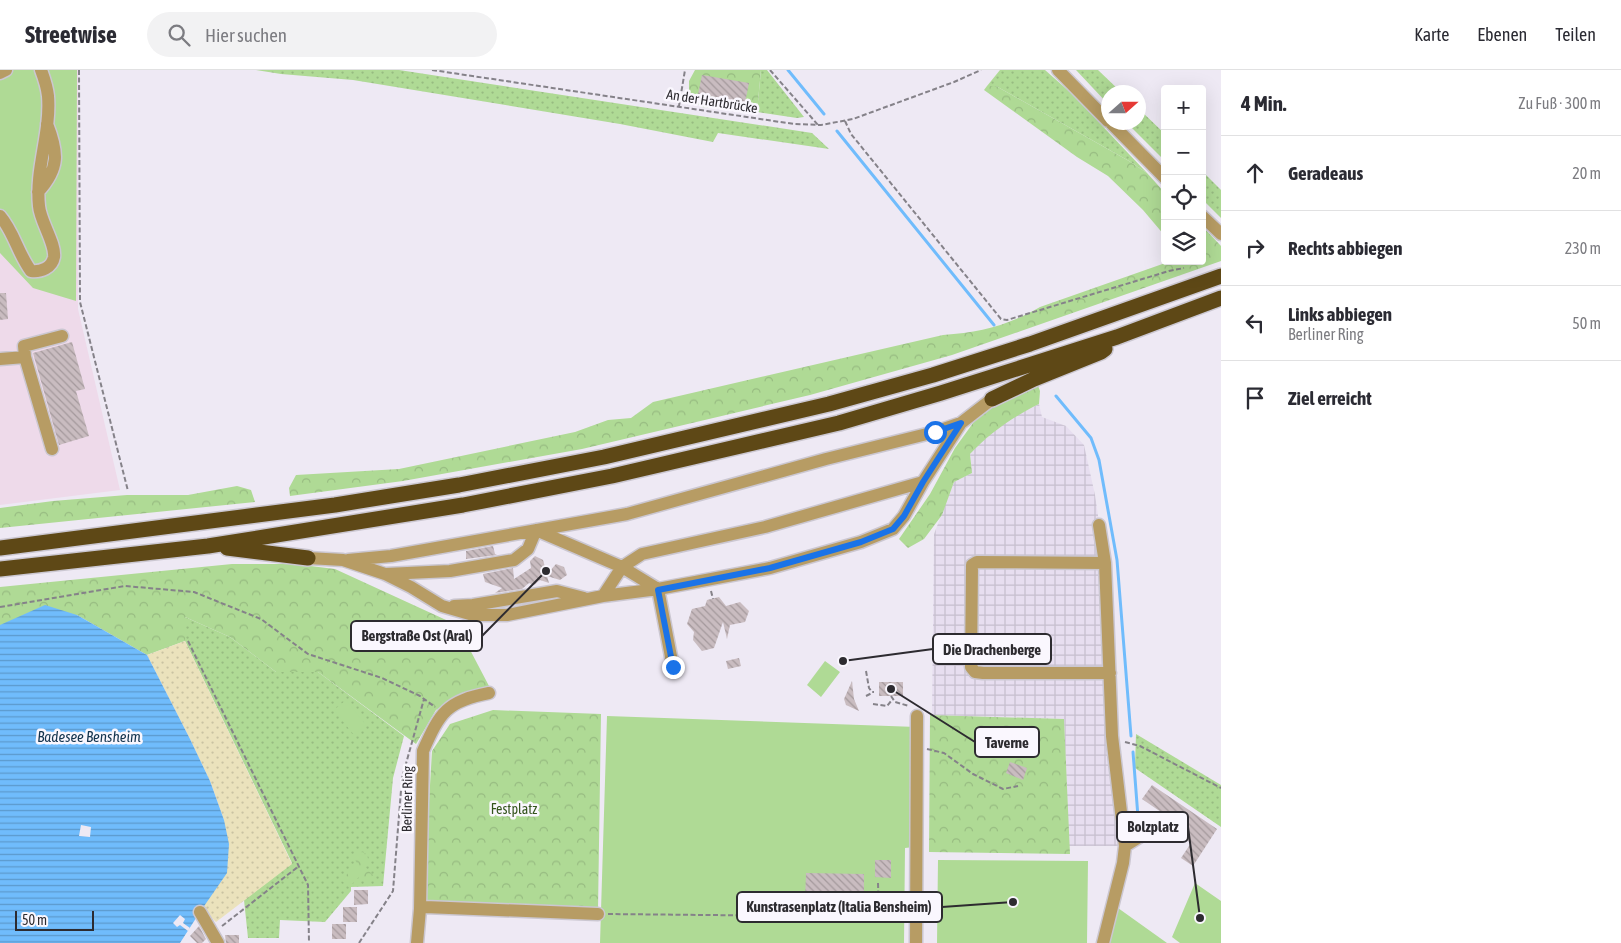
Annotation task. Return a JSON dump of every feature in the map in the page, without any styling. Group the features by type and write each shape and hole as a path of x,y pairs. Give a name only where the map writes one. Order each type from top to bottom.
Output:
{"highway":[{"path":"0,548 335,506 459,485 604,457 829,404 933,375 1030,344 1221,276"},
{"path":"0,569 208,546 463,505 612,476 839,423 942,393 1117,337 1221,298"},
{"path":"992,399 1034,379 1101,352 1117,337"},
{"path":"208,546 308,558"}],"street":[{"path":"0,73 6,70"},
{"path":"0,216 15,238 25,264 31,271 38,272 46,269 54,257 54,248 42,221 39,207 40,166 48,96 42,70"},
{"path":"1058,70 1101,114"},
{"path":"1117,130 1162,175"},
{"path":"1206,220 1221,234"},
{"path":"52,449 25,357 24,346 62,336"},
{"path":"0,359 25,357"},
{"path":"308,558 343,560 391,556 627,514 826,459 935,432 961,423 992,399"},
{"path":"343,560 385,574 442,606 473,615 507,615 603,596 658,590 770,568 861,542 893,529 904,516 923,482 961,423"},
{"path":"603,596 622,566 642,554 765,527 923,482"},
{"path":"1100,525 1105,563 1112,740 1125,846 1123,863 1103,943"},
{"path":"536,530 622,566 658,590 673,667"},
{"path":"385,574 450,571 514,560 528,549 536,530"},
{"path":"1105,563 977,562 972,565 971,667 975,672 984,673 1110,674"},
{"name":"Berliner Ring","path":"417,943 420,909 423,751 432,730 444,712 461,700 489,693"},
{"path":"915,712 917,749 916,943"},
{"path":"1125,846 1141,836"},
{"path":"420,909 425,907 598,914"},
{"path":"200,912 216,938"}],"path":[{"path":"79,70 80,302 128,491"},
{"name":"An der Hartbrücke","path":"432,70 794,124 818,125 845,121 954,82 980,70"},
{"path":"679,106 685,70"},
{"path":"770,70 818,125"},
{"path":"845,121 851,134 1001,319 1007,320 1170,270 1184,268"},
{"path":"0,607 125,586 194,592 260,619 308,654 382,678 424,699 444,712"},
{"path":"188,642 308,885 309,943"},
{"path":"866,671 869,688 874,692 866,696"},
{"path":"873,704 887,706 892,698 895,702 906,705 915,712"},
{"path":"359,943 393,892 402,778 424,699"},
{"path":"1112,740 1140,746 1221,788"},
{"path":"917,749 928,749 944,753 972,774 1002,789 1018,786"},
{"path":"216,938 299,866"},
{"path":"878,883 879,917"},
{"path":"598,914 916,918"}],"shaded area":[{"path":"0,70 78,70 78,309 120,490 0,505"},
{"path":"1039,404 1042,417 1066,426 1084,445 1095,495 1105,563 1125,846 1069,846 1064,719 932,715 934,534 954,482 972,473 970,454 986,437 1015,416"}],"green space":[{"path":"0,70 77,70 76,301 33,288 0,253"},
{"path":"256,70 399,70 812,133 829,149 718,133 713,142 620,124 353,80"},
{"path":"695,70 761,70 757,112 702,107 689,99 689,81"},
{"path":"761,70 767,70 804,117 797,118 757,112"},
{"path":"1000,70 1045,70 1071,93 1101,125 1101,130 1106,130 1147,173 996,86 987,86"},
{"path":"1076,70 1098,70 1114,85 1101,85 1101,97"},
{"path":"987,86 996,86 1147,173 1161,189 1161,231 1143,210 1108,176 1077,157 984,90"},
{"path":"1146,116 1161,130 1161,157 1134,130 1146,130"},
{"path":"1206,175 1221,190 1221,218 1206,203"},
{"path":"1206,230 1221,246 1221,261 952,355 810,395 582,449 403,481 290,496 289,488 296,475 399,469 575,432 608,420 631,418 653,402 943,335 993,327 1028,314 1040,307 1161,265 1206,265"},
{"path":"1037,383 1040,391 1039,404 1002,426 970,454 972,473 954,482 942,515 924,539 908,548 899,539 930,494 955,448 981,412"},
{"path":"237,486 251,490 255,502 0,528 0,508 53,501 127,495 188,495"},
{"path":"232,564 294,564 335,569 457,625 489,686 462,693 436,710 416,744 318,672 276,672 230,637 185,617 185,641 147,655 77,615 0,625 0,587"},
{"path":"185,617 230,637 276,672 318,672 404,736 393,778 383,886 351,887 351,891 325,922 280,920 279,938 248,938 244,900 292,863 185,641"},
{"path":"825,661 840,672 821,697 807,685"},
{"path":"346,700 366,725 354,735 334,710"},
{"name":"Festplatz","path":"493,710 601,714 598,910 423,905 432,751 450,724"},
{"path":"930,715 1064,719 1070,854 929,852"},
{"path":"607,716 917,727 914,847 905,848 904,943 600,943"},
{"path":"1136,734 1221,785 1221,827 1135,768"},
{"path":"362,852 367,854 368,859 364,866 373,875 369,879 364,879 360,876 349,887 342,881 357,864 356,855"},
{"path":"938,860 1088,861 1087,943 937,943"},
{"path":"1195,883 1221,901 1221,943 1180,943 1172,937"},
{"path":"1118,908 1167,943 1109,943"}],"sand":[{"path":"185,641 292,864 216,922 203,909 224,820 210,781 147,655"}],"water":[{"name":"Badesee Bensheim","path":"45,605 77,615 147,655 210,781 224,820 229,844 227,873 180,943 0,943 0,625","holes":["81,825 91,827 90,837 79,836"]}],"pier":[{"path":"180,915 185,919 183,923 190,928 188,931 180,925 177,927 173,923"}],"building":[{"path":"702,75 749,83 745,103 698,94"},
{"path":"0,293 6,293 8,319 0,320"},
{"path":"72,342 85,389 76,391 89,436 59,445 33,353"},
{"path":"493,546 497,555 466,559 466,551"},
{"path":"535,556 543,560 547,574 556,564 564,567 567,575 560,580 547,576 549,583 540,580 534,585 529,583 522,589 495,593 502,588 485,582 483,574 513,568 514,579 531,568 530,561"},
{"path":"719,597 726,606 740,602 749,611 745,622 730,625 727,639 723,622 714,648 702,651 693,640 694,632 687,624 692,609 705,606 707,600"},
{"path":"739,658 741,666 728,669 726,661"},
{"path":"852,681 854,699 859,711 846,705 844,699"},
{"path":"879,682 903,682 903,696 879,696"},
{"path":"1010,762 1027,768 1023,780 1006,773"},
{"path":"1152,785 1217,829 1193,866 1181,858 1191,843 1156,820 1161,812 1142,799"},
{"path":"875,860 891,860 891,878 875,877"},
{"path":"806,873 864,874 864,900 805,899"},
{"path":"354,890 368,890 368,904 354,905"},
{"path":"343,907 357,907 357,922 343,922"},
{"path":"332,924 346,924 346,939 332,939"},
{"path":"199,926 206,939 202,943 197,943 190,936"},
{"path":"225,935 239,935 239,943 226,943"}],"waterway":[{"path":"788,70 824,114"},
{"path":"837,131 994,325"},
{"path":"1056,396 1091,438 1099,460 1117,560 1131,736"},
{"path":"1133,752 1139,830"}],"place":[{"name":"Bergstraße Ost (Aral)","path":"546,571"},
{"name":"Die Drachenberge","path":"843,661"},
{"name":"Taverne","path":"891,689"},
{"name":"Kunstrasenplatz (Italia Bensheim)","path":"1013,902"},
{"name":"Bolzplatz","path":"1200,918"}],"route":[{"path":"673,667 658,590 770,568 861,542 893,529 904,516 923,482 961,423 935,432"}]}
